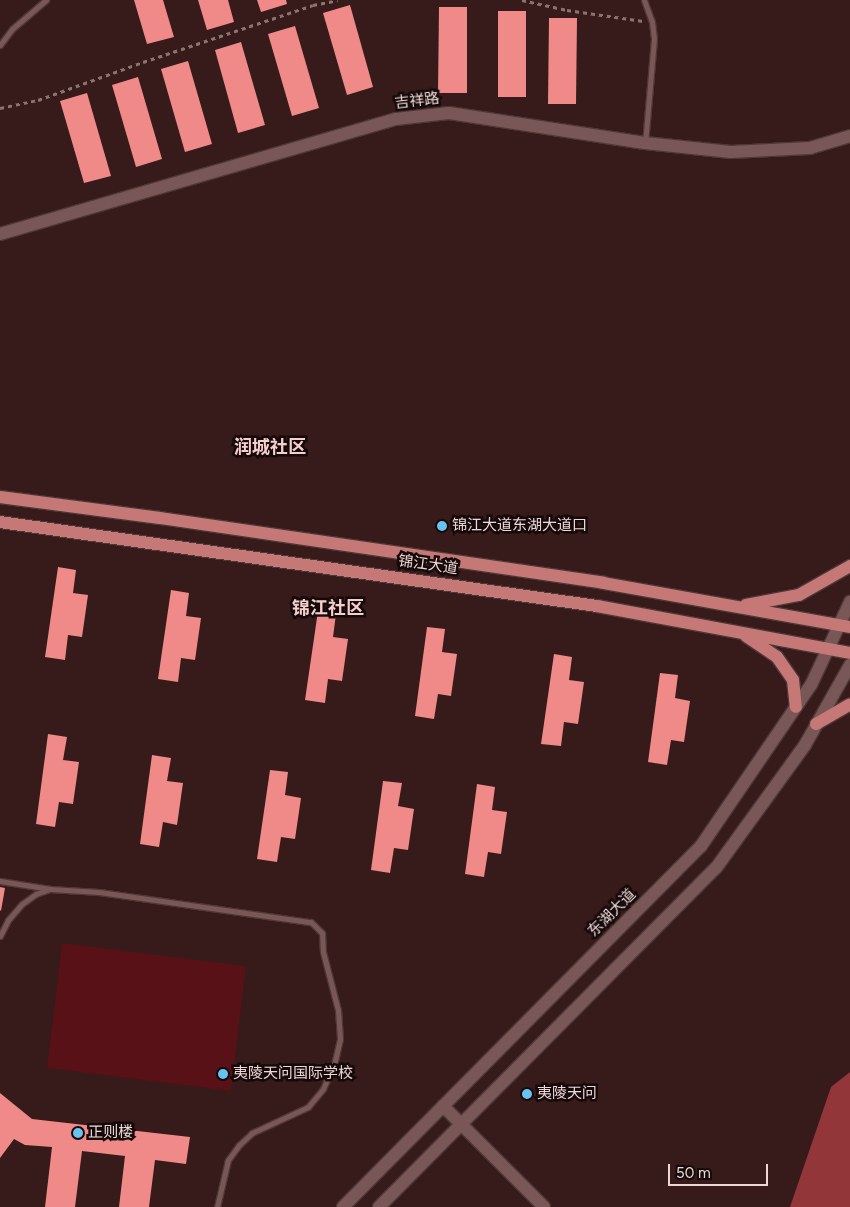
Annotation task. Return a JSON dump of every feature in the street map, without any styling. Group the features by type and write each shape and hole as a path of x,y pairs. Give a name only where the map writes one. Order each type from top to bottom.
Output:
{"main road":[{"name":"吉祥路","path":"0,234 396,119 449,113 645,143 731,152 810,148 850,136"},
{"name":"锦江大道","path":"0,497 160,518 593,581 844,626"},
{"name":"锦江大道","path":"0,522 597,606 850,653"},
{"path":"740,606 799,595 850,566"},
{"name":"东湖大道","path":"344,1207 701,846 810,685 827,650 844,626 850,602"},
{"path":"740,632 777,657 793,680 796,707"},
{"path":"379,1207 716,868 805,745 850,665"},
{"path":"816,724 850,704"},
{"path":"443,1106 544,1207"}],"lane":[{"path":"0,45 12,29 46,0"},
{"path":"644,0 652,22 654,39 645,143"},
{"path":"0,881 50,889 99,892 311,922 322,933 323,952 338,1010 340,1039 334,1064 323,1089 308,1107 252,1133 239,1145 228,1160 217,1207"},
{"path":"0,936 8,920 22,904 36,894 50,889"}],"path":[{"path":"0,108 38,100 143,62 313,5 338,0"},
{"path":"522,0 567,10 652,22"}],"shaded area":[{"path":"62,943 246,966 231,1091 47,1068"},
{"path":"850,1072 850,1207 790,1207 831,1087"}],"building":[{"path":"134,0 163,0 174,37 147,44"},
{"path":"198,0 228,0 234,22 207,30"},
{"path":"257,0 286,0 287,4 261,12"},
{"path":"350,5 373,87 347,95 323,13"},
{"path":"439,7 467,7 467,93 438,93"},
{"path":"498,11 526,11 526,97 498,97"},
{"path":"549,18 577,18 576,104 548,104"},
{"path":"295,26 319,108 292,116 268,34"},
{"path":"241,42 265,125 238,133 215,50"},
{"path":"188,61 212,144 185,152 161,69"},
{"path":"138,77 162,159 136,167 112,85"},
{"path":"87,93 111,176 84,183 60,101"},
{"path":"58,567 76,570 73,593 88,595 82,637 68,635 65,660 45,657"},
{"path":"171,590 189,593 186,616 201,618 195,660 181,658 178,682 158,679"},
{"path":"318,611 336,614 333,637 348,639 342,681 328,679 325,703 305,700"},
{"path":"427,627 445,629 442,652 457,654 451,696 438,694 434,719 415,716"},
{"path":"554,654 572,657 569,680 584,682 578,724 564,722 561,746 541,744"},
{"path":"660,673 678,675 675,698 690,701 684,742 671,740 667,765 648,762"},
{"path":"48,734 67,737 63,760 79,762 73,804 59,802 55,827 36,824"},
{"path":"152,755 171,758 167,781 183,783 177,825 163,822 159,847 140,844"},
{"path":"270,770 288,772 285,795 301,798 295,839 281,837 277,862 257,859"},
{"path":"383,781 402,783 398,806 414,809 408,850 394,848 390,873 371,870"},
{"path":"477,784 495,787 492,810 507,812 501,854 488,852 484,877 465,874"},
{"path":"0,887 5,888 1,911 0,910"},
{"name":"正则楼","path":"0,1093 32,1119 190,1137 186,1164 155,1160 149,1207 119,1207 125,1156 82,1151 75,1207 45,1207 52,1147 25,1145 14,1139 0,1158"}],"place":[{"name":"锦江大道东湖大道口","path":"442,526"},
{"name":"夷陵天问国际学校","path":"223,1074"},
{"name":"夷陵天问","path":"527,1094"},
{"name":"正则楼","path":"78,1133"}],"district":[{"name":"润城社区","path":"270,447"},
{"name":"锦江社区","path":"328,608"}]}
